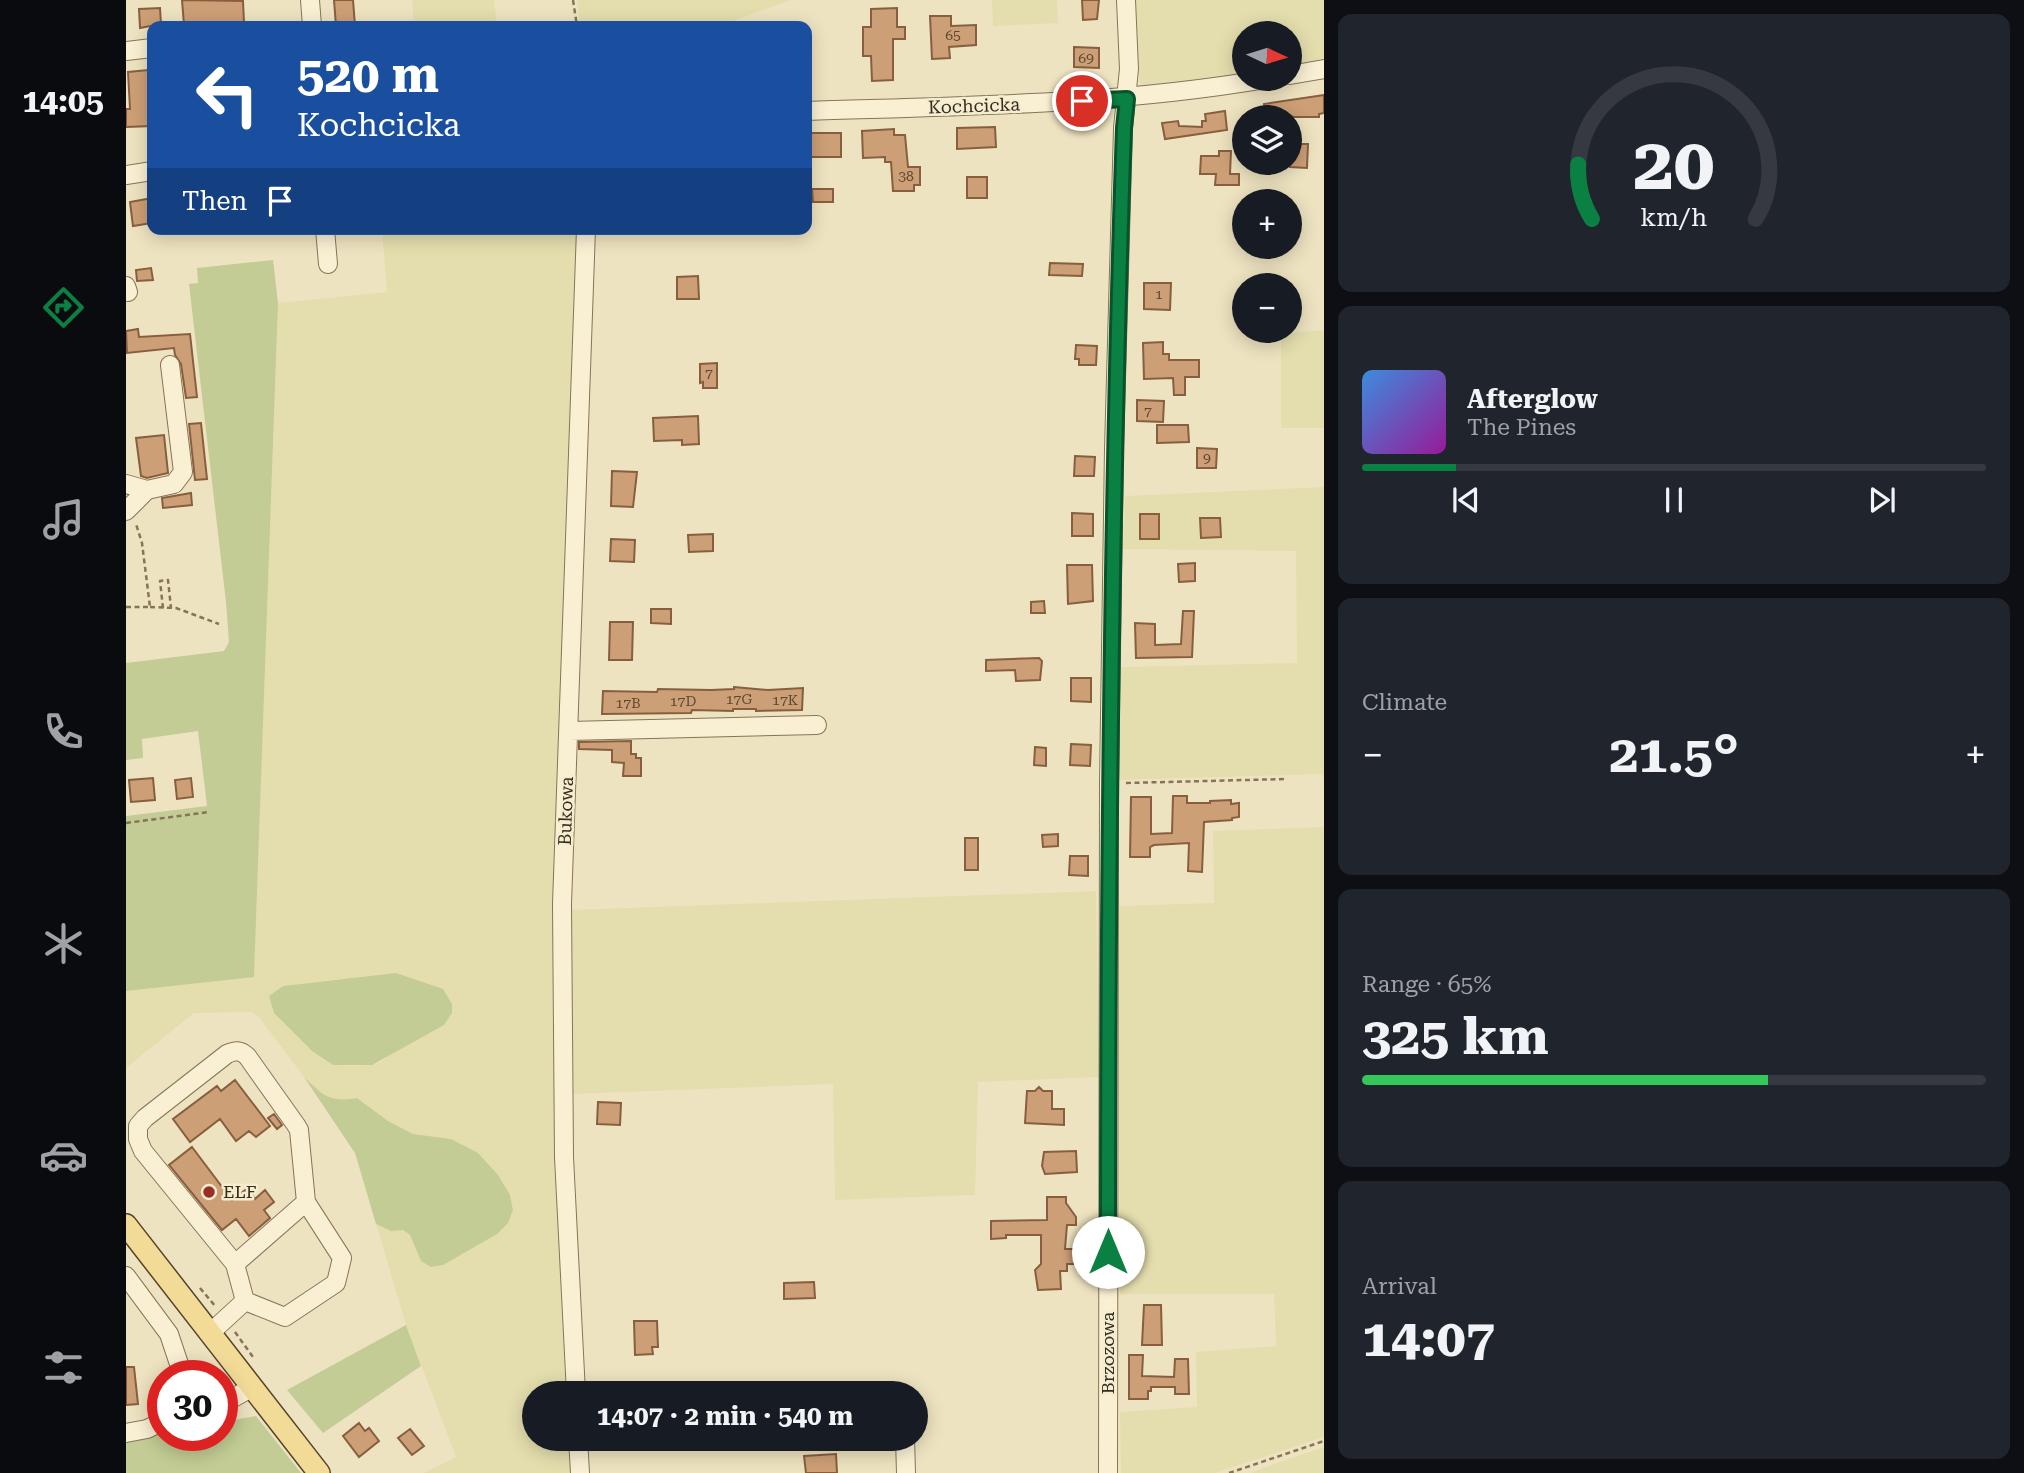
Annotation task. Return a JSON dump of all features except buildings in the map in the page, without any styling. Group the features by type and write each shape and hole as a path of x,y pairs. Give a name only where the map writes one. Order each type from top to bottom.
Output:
{"main road":[{"path":"126,1225 319,1473"}],"street":[{"path":"310,0 312,21"},
{"name":"Brzozowa","path":"1108,1473 1108,783 1123,142 1129,69 1126,0"},
{"path":"126,51 147,49"},
{"path":"1302,73 1324,69"},
{"name":"Kochcicka","path":"812,111 1127,99 1232,85"},
{"path":"126,175 147,172"},
{"path":"326,235 328,264"},
{"name":"Bukowa","path":"575,1381 564,1144 562,904 586,235"},
{"path":"126,484 147,490 174,484 183,472 170,365"},
{"path":"131,517 147,490"},
{"path":"126,498 126,505"},
{"path":"569,731 817,725"},
{"path":"234,1051 241,1051 254,1065 299,1130 306,1202 342,1258 336,1283 285,1317 245,1301 235,1264 143,1151 138,1139 138,1126 145,1118 234,1051"},
{"path":"235,1264 306,1202"},
{"path":"126,1276 169,1334 178,1360"},
{"path":"209,1334 245,1301"},
{"path":"238,1395 251,1388"},
{"path":"126,1433 147,1429"},
{"path":"579,1451 580,1473"},
{"path":"905,1451 906,1473"}],"path":[{"path":"573,0 576,21"},
{"path":"131,517 142,543 150,607"},
{"path":"163,608 160,581 168,580 171,608"},
{"path":"126,607 171,608 219,624"},
{"path":"1108,783 1286,779"},
{"path":"126,823 209,812"},
{"path":"1229,1473 1324,1441"}],"shaded area":[{"path":"412,0 494,0 496,21 414,21"},
{"path":"577,0 791,0 733,21 579,21"},
{"path":"992,0 1057,0 1058,23 993,26"},
{"path":"1133,0 1324,0 1324,59 1302,63 1302,21 1232,21 1232,75 1146,89 1140,87"},
{"path":"382,235 580,235 569,533 569,1381 522,1381 522,1451 571,1451 572,1473 423,1473 456,1457 406,1325 376,1224 391,1231 403,1230 410,1235 421,1261 508,1223 513,1210 510,1195 451,1139 413,1134 388,1121 357,1098 340,1101 323,1096 304,1077 258,1016 252,1012 194,1013 126,1068 126,991 254,976 278,303 387,292","holes":["340,979 396,1050 379,1063 333,1065 312,1051 274,1013 269,996 283,986"]},
{"path":"1324,330 1324,428 1281,428 1281,343 1302,343 1302,332"},
{"path":"1324,487 1324,788 1323,774 1116,780 1120,667 1297,663 1296,551 1123,549 1125,496"},
{"path":"1324,827 1324,1437 1215,1473 1121,1473 1120,1412 1197,1407 1196,1352 1276,1346 1274,1294 1120,1294 1118,906 1214,903 1213,831"},
{"path":"1096,891 1099,1077 978,1082 975,1195 835,1200 833,1084 571,1094 569,910"},
{"path":"1324,1447 1324,1473 1250,1473 1274,1464"}],"green space":[{"path":"273,260 278,303 254,977 126,991 126,816 207,806 198,731 142,739 143,758 126,760 126,663 224,651 229,642 189,284 198,283 197,268"},
{"path":"396,973 443,989 452,1004 452,1013 444,1025 372,1065 333,1065 312,1051 274,1013 269,996 283,986"},
{"path":"304,1077 327,1096 340,1099 357,1098 388,1121 413,1134 451,1139 478,1153 498,1175 510,1195 513,1210 508,1223 497,1234 443,1265 431,1267 421,1261 410,1235 403,1230 391,1231 376,1224 355,1153"},
{"path":"406,1325 421,1366 323,1433 287,1390"},
{"path":"256,1416 301,1473 126,1473 126,1440 147,1436 147,1451 238,1451 238,1419"}],"place":[{"name":"ELF","path":"209,1192"}],"route":[{"path":"1082,101 1127,99 1112,523 1108,783 1108,1252"}]}
